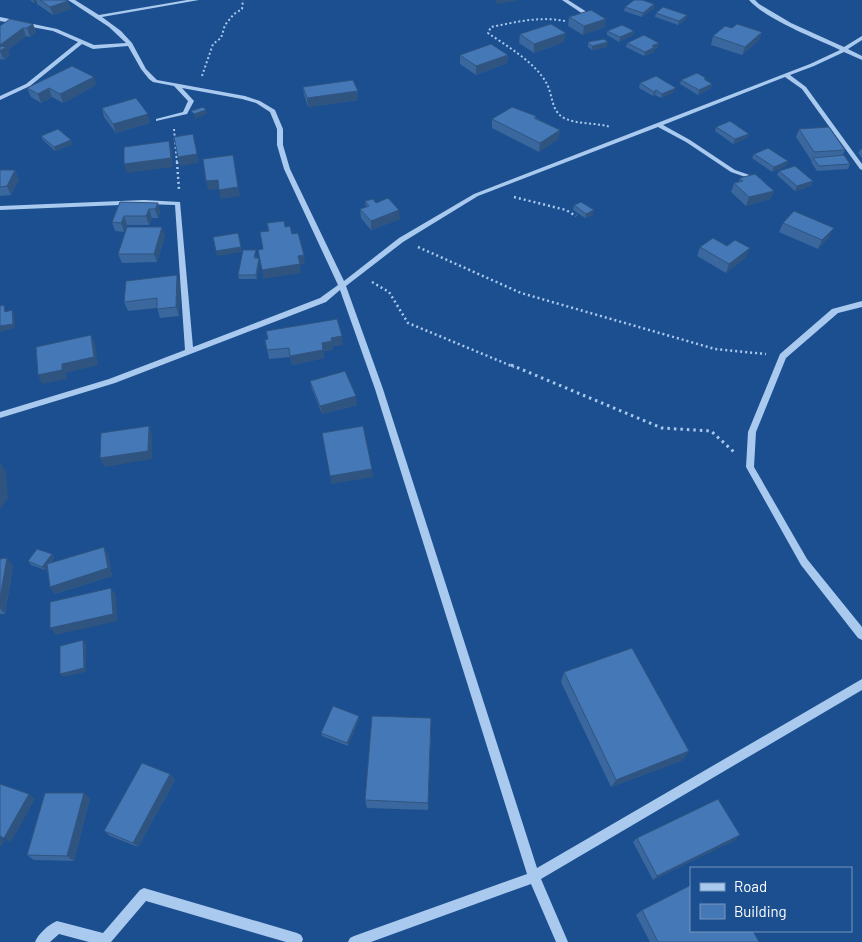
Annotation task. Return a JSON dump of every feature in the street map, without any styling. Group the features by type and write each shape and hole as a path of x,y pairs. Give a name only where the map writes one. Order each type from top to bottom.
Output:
{"street":[{"path":"71,0 99,16 130,44 146,76 154,81 243,97 273,110 280,129 280,145 286,169 342,285 379,388 534,877 562,942"},
{"path":"99,16 196,0"},
{"path":"565,0 587,14 579,19"},
{"path":"752,0 789,24 862,58"},
{"path":"0,19 55,30 93,47 130,44"},
{"path":"0,415 112,382 163,364 189,351 323,300 357,272 402,240 476,195 786,75 845,50 862,38"},
{"path":"0,98 28,84 82,42"},
{"path":"786,75 804,88 862,168"},
{"path":"158,120 185,113 191,101 177,86"},
{"path":"657,124 688,141 733,171 756,177 768,186"},
{"path":"0,208 144,202 178,203 189,351"},
{"path":"862,304 835,311 783,356 752,432 750,467 804,562 862,635"},
{"path":"354,942 534,877 862,684"},
{"path":"41,942 56,927 105,940 144,894 297,939"}],"path":[{"path":"194,89 206,68 213,44 221,38 225,25 242,8 243,0"},
{"path":"579,19 570,22 554,18 520,21 491,27 488,33 509,48 546,82 555,112 565,119 608,126 625,137"},
{"path":"174,116 178,203"},
{"path":"487,191 566,210 576,216"},
{"path":"402,240 521,293 715,349 783,356"},
{"path":"357,272 389,292 408,322 662,428 711,431 750,467"}],"building":[{"path":"40,0 66,0 68,1 50,7"},
{"path":"634,0 642,0 654,4 643,13 625,7"},
{"path":"663,7 687,15 679,21 656,13"},
{"path":"591,10 606,19 584,26 569,17"},
{"path":"10,19 33,24 23,28 0,45 0,26"},
{"path":"551,24 566,33 534,44 520,34"},
{"path":"737,24 762,32 745,47 713,36 725,26 732,28"},
{"path":"622,25 634,31 620,37 607,31"},
{"path":"644,35 659,43 645,52 627,43"},
{"path":"604,39 608,42 592,46 588,42"},
{"path":"491,44 508,55 476,66 460,55"},
{"path":"72,66 94,77 60,94 49,88 38,94 27,88"},
{"path":"697,73 712,84 699,90 681,80"},
{"path":"656,76 676,88 662,94 656,90 654,92 640,83"},
{"path":"353,80 358,91 307,98 303,87"},
{"path":"136,98 148,114 113,124 102,108"},
{"path":"203,107 206,110 194,114 191,111"},
{"path":"512,107 536,116 534,118 560,130 540,143 492,119"},
{"path":"730,121 749,134 735,139 716,127"},
{"path":"829,127 845,150 814,152 799,129"},
{"path":"58,129 71,140 54,147 41,136"},
{"path":"193,134 197,154 178,157 174,137"},
{"path":"169,141 171,158 124,164 124,147"},
{"path":"768,148 788,161 774,167 754,154"},
{"path":"233,155 238,187 219,190 218,180 206,181 203,159"},
{"path":"844,155 850,164 819,166 813,158"},
{"path":"795,166 813,181 797,186 779,171"},
{"path":"0,170 15,170 7,186 0,187"},
{"path":"755,174 774,191 749,197 734,183 743,181 740,178"},
{"path":"388,198 399,210 371,221 360,209 369,206 365,201 373,199 376,203"},
{"path":"120,202 158,203 155,209 149,209 146,216 124,216 121,223 112,222"},
{"path":"581,202 594,210 586,214 574,205"},
{"path":"794,211 834,228 822,240 783,223"},
{"path":"284,221 285,227 290,226 292,234 298,233 304,255 298,256 300,264 262,270 258,250 263,249 260,232 269,231 267,223"},
{"path":"127,227 162,227 154,254 118,254"},
{"path":"238,233 241,247 216,251 213,237"},
{"path":"713,238 727,246 735,240 750,248 729,264 700,247"},
{"path":"243,250 256,250 254,258 259,258 256,275 238,275"},
{"path":"177,275 176,307 157,309 157,298 124,302 126,281"},
{"path":"4,305 5,312 12,310 13,324 0,326 0,306"},
{"path":"337,319 342,336 331,338 332,341 322,343 323,350 290,356 289,348 267,350 265,340 268,339 266,331"},
{"path":"91,335 94,357 62,364 62,370 38,375 36,347"},
{"path":"345,371 356,396 320,406 310,381"},
{"path":"149,426 148,451 100,458 101,433"},
{"path":"363,426 372,469 330,476 322,433"},
{"path":"104,547 108,568 50,587 47,564"},
{"path":"37,549 52,554 42,567 28,561"},
{"path":"7,558 0,598 0,559"},
{"path":"111,588 113,614 50,628 50,602"},
{"path":"83,640 84,668 60,674 60,646"},
{"path":"632,648 689,751 616,780 564,672"},
{"path":"333,706 359,716 347,743 321,733"},
{"path":"372,716 431,718 428,803 365,800"},
{"path":"142,763 170,774 133,843 104,831"},
{"path":"0,784 29,794 4,838 0,836"},
{"path":"45,793 84,793 67,856 27,855"},
{"path":"718,799 740,835 657,876 637,838"},
{"path":"690,886 690,932 754,932 759,942 658,942 642,910"}]}
